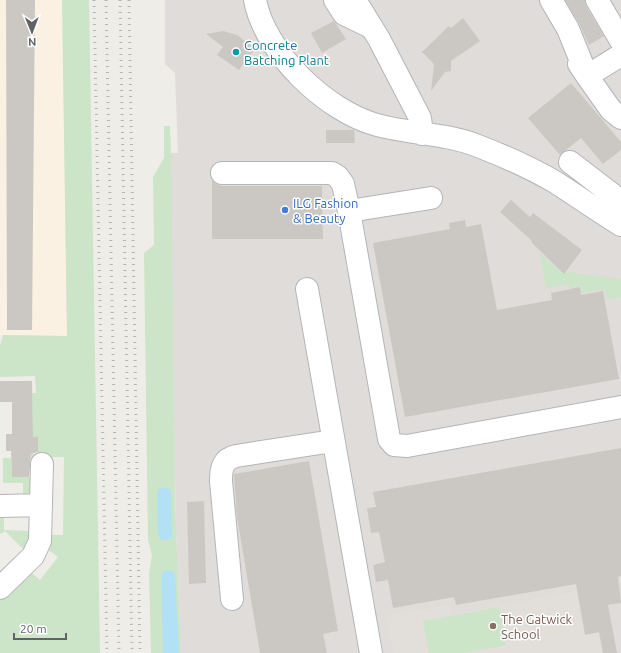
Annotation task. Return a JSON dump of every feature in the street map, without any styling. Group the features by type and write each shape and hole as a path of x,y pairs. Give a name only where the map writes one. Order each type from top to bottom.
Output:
{"street":[{"path":"255,0 263,26 278,51 291,66 339,107 369,123 471,143 508,158 554,181 621,225"},
{"path":"335,0 344,14 371,27"},
{"path":"355,0 420,118 422,134"},
{"path":"540,0 559,35 587,76 611,110 621,118"},
{"path":"551,0 571,34 587,76"},
{"path":"597,0 618,30"},
{"path":"587,76 621,55"},
{"path":"570,162 621,200"},
{"path":"222,173 332,173 338,177 343,184 389,439 394,445 407,446 621,406"},
{"path":"349,211 431,198"},
{"path":"307,289 372,653"},
{"path":"232,599 221,481 221,470 225,462 236,456 333,441"},
{"path":"0,588 33,556 37,548 41,531 42,464"},
{"path":"1,506 41,505"}],"shaded area":[{"path":"0,0 62,0 67,336 0,335"},
{"path":"165,0 621,0 621,653 181,653 176,526 171,262 171,153 178,153 175,73 165,64"},
{"name":"The Gatwick School","path":"592,589 603,653 393,653 387,616 449,605 451,614"}],"green space":[{"path":"62,0 89,0 100,653 0,653 0,601 29,571 40,580 58,557 47,549 51,535 63,535 64,457 35,457 33,492 23,495 23,483 3,483 3,458 11,458 12,477 31,477 31,454 38,454 38,437 33,437 32,393 36,393 35,376 0,377 0,346 3,335 67,336"},
{"path":"164,126 170,126 171,153 175,501 181,653 151,653 149,573 152,555 148,540 144,253 154,245 153,177 164,158"},
{"path":"540,252 559,271 621,279 621,297 607,299 604,289 582,293 581,286 570,288 569,284 546,288"},
{"path":"0,517 4,517 4,530 32,531 30,542 24,550 5,531 1,534 0,533"},
{"path":"499,607 506,645 464,653 429,653 423,621"}],"water":[{"path":"160,487 170,489 171,493 172,537 170,539 161,540 158,534 157,493"},
{"path":"163,571 173,571 175,575 179,653 163,653 161,578"}],"building":[{"path":"6,0 35,0 32,330 7,330"},
{"path":"565,0 585,0 586,6 604,36 589,45 579,23"},
{"path":"463,18 480,41 451,61 451,71 445,72 431,91 434,64 422,52 449,26 451,28"},
{"path":"334,21 346,39 322,53 311,33"},
{"name":"Concrete Batching Plant","path":"223,31 237,35 255,49 239,70 217,55 223,47 206,34"},
{"path":"571,83 621,142 621,150 603,164 581,138 560,155 528,118"},
{"path":"326,130 354,130 355,143 326,143"},
{"path":"212,180 216,184 222,186 322,186 323,239 212,239"},
{"path":"511,200 530,217 533,213 582,250 564,274 531,242 532,241 500,212"},
{"path":"465,220 466,227 481,224 497,310 552,300 551,293 580,287 581,295 603,291 619,379 405,417 373,243 450,229 449,223"},
{"path":"0,381 32,381 33,437 38,437 38,452 31,454 29,477 12,477 11,451 6,451 6,434 12,434 12,402 0,402"},
{"path":"621,448 621,576 618,577 621,603 608,605 617,653 603,653 599,632 585,635 576,584 456,605 454,597 393,608 388,580 376,582 373,565 385,562 379,532 371,533 367,508 376,507 373,492"},
{"path":"309,461 338,631 323,634 327,653 260,653 237,517 234,474"},
{"path":"204,501 206,583 189,584 187,502"}],"railway":[{"path":"94,0 107,653"},
{"path":"106,0 119,653"},
{"path":"120,0 132,653"},
{"path":"129,0 140,653"}],"place":[{"name":"Concrete Batching Plant","path":"236,52"},
{"name":"ILG Fashion & Beauty","path":"285,210"},
{"name":"The Gatwick School","path":"493,626"}]}
